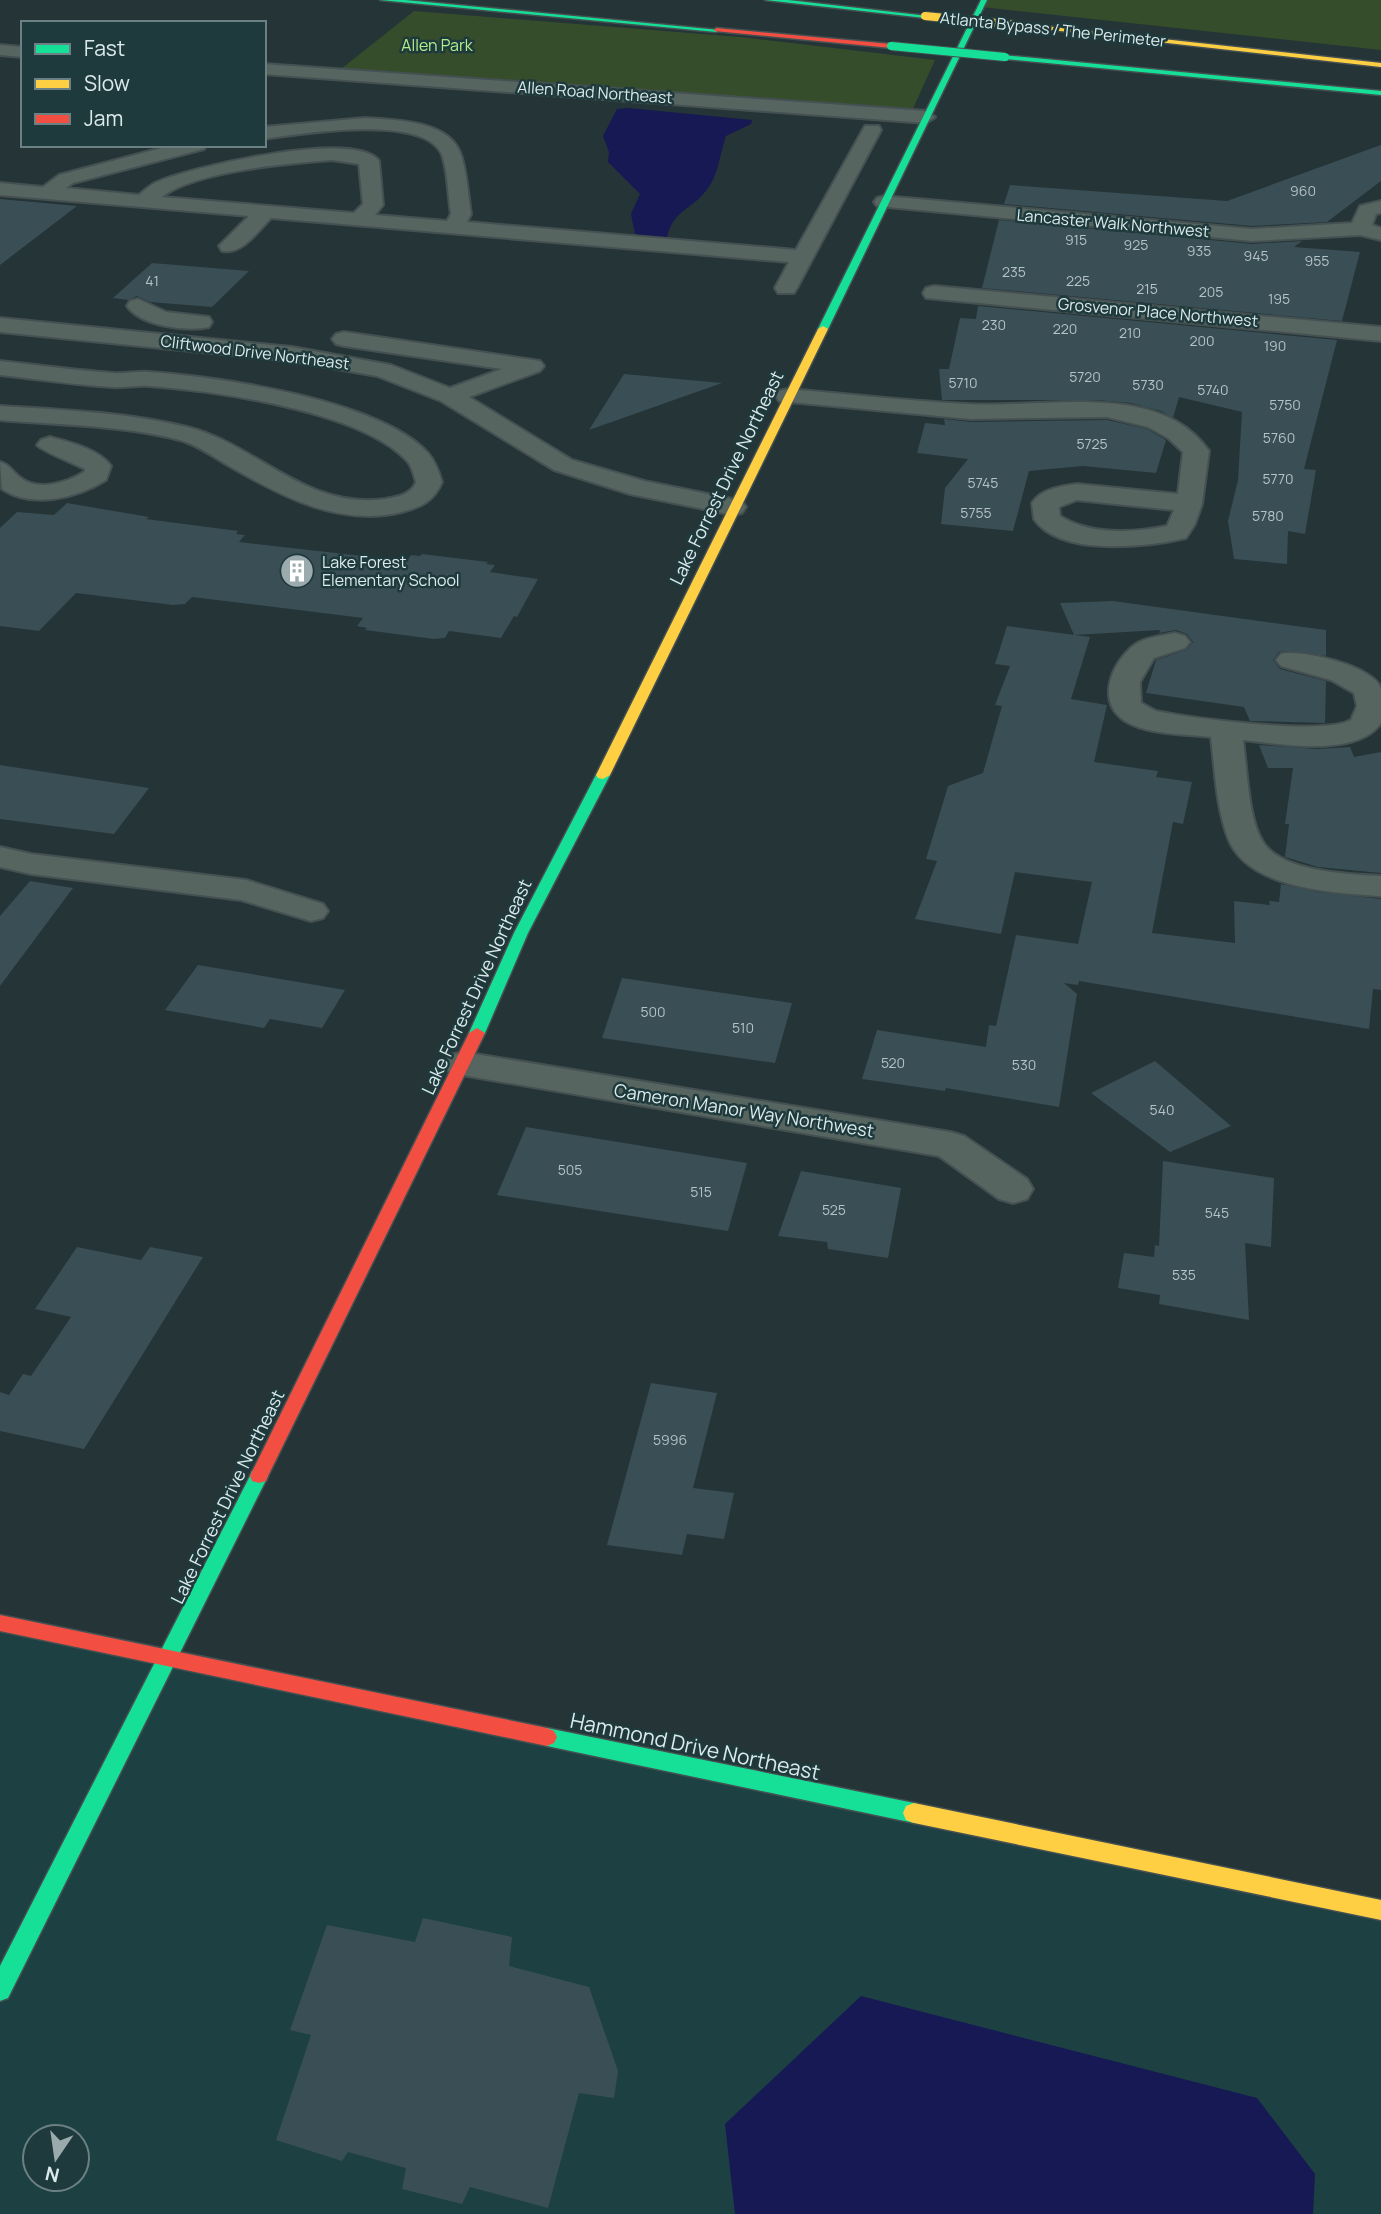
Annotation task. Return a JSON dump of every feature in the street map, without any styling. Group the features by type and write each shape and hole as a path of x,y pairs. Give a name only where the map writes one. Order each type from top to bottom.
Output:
{"main road":[{"path":"383,0 1381,93"},
{"name":"Atlanta Bypass / The Perimeter","path":"768,0 930,10 1020,19 1381,65"},
{"path":"896,0 930,10"},
{"name":"Lake Forrest Drive Northeast","path":"0,1990 169,1659 463,1064 521,933 627,728 733,507 926,117 939,97 984,0"},
{"name":"Atlanta Bypass / The Perimeter","path":"758,15 1381,83"},
{"path":"1020,19 1381,55"},
{"name":"Hammond Drive Northeast","path":"0,1623 1381,1910"}],"street":[{"path":"0,50 21,52"},
{"name":"Allen Road Northeast","path":"266,69 926,117"},
{"path":"266,133 332,124 362,124 403,128 437,138 451,153 461,214 454,228"},
{"path":"786,288 872,130"},
{"path":"46,193 71,177 189,147"},
{"path":"144,202 163,187 215,172 284,158 350,153 362,155 369,161 373,205 359,220"},
{"path":"0,189 803,257"},
{"name":"Lancaster Walk Northwest","path":"884,202 1251,235 1351,230 1381,234"},
{"path":"1351,230 1367,210 1381,207"},
{"path":"230,246 265,212"},
{"name":"Grosvenor Place Northwest","path":"934,293 1381,334"},
{"path":"138,306 162,318 225,325"},
{"name":"Cliftwood Drive Northeast","path":"0,325 337,360 383,370 450,396 563,466 639,488 733,507"},
{"path":"250,327 532,366 450,396"},
{"path":"0,368 114,380 145,379 188,383 241,391 319,409 363,425 398,442 419,459 429,482 426,492 414,501 367,508 329,505 266,476 194,436 144,424 0,413"},
{"path":"19,458 74,419 114,380"},
{"path":"788,396 971,412 1107,410 1153,419 1182,434 1196,451 1188,503 1185,521 1176,532 1135,539 1070,532 1055,526 1047,519 1045,503 1052,498 1077,492 1188,503"},
{"path":"1175,642 1146,650 1131,666 1123,684 1125,703 1133,713 1151,719 1226,729 1312,735 1337,734 1359,728 1370,716 1373,700 1367,688 1341,672 1291,660"},
{"path":"1226,729 1241,831 1250,848 1272,867 1313,878 1381,886"},
{"path":"0,857 31,864 246,890 312,911"},
{"name":"Cameron Manor Way Northwest","path":"463,1064 950,1145 1013,1189"}],"shaded area":[{"path":"617,109 752,120 751,124 726,136 710,186 678,216 667,237 655,238 635,234 631,214 640,194 608,162 609,152 603,136"},
{"path":"0,1632 1381,1910 1381,2214 0,2214"},
{"path":"861,1996 1257,2098 1315,2174 1313,2214 735,2214 725,2124"}],"green space":[{"path":"985,0 1381,0 1381,50 982,7"},
{"name":"Allen Park","path":"414,11 740,37 935,60 911,113 341,69"}],"building":[{"path":"1381,145 1381,181 1327,222 1252,226 1004,204 1010,185 1227,201"},
{"path":"0,199 77,206 0,265"},
{"path":"999,220 1252,244 1302,241 1294,247 1360,252 1342,321 982,288"},
{"path":"152,263 249,271 212,307 150,302 137,296 128,300 113,298"},
{"path":"978,306 1337,340 1304,469 1316,470 1305,534 1288,531 1287,564 1234,559 1228,521 1238,480 1242,412 1179,397 1173,418 1161,411 1131,403 1098,400 942,400 939,369 949,369 960,318 976,319"},
{"path":"624,374 722,383 589,430"},
{"path":"944,419 971,422 1107,420 1147,429 1166,440 1156,473 1083,466 1029,471 1013,531 941,524 945,488 968,459 917,453 925,423 945,425"},
{"name":"Lake Forest Elementary School","path":"67,503 149,517 146,519 238,531 236,534 245,535 239,542 407,561 411,555 422,554 488,562 486,564 495,565 490,572 538,579 517,617 514,616 501,638 449,631 445,638 434,639 365,630 367,628 357,626 363,618 192,597 185,604 173,605 76,593 39,631 0,626 0,528 17,512 54,515"},
{"path":"1113,601 1326,630 1326,656 1290,651 1279,652 1273,660 1280,669 1326,681 1325,723 1250,721 1244,707 1146,693 1156,660 1186,650 1193,642 1187,634 1176,630 1159,633 1160,630 1074,635 1060,603"},
{"path":"1007,626 1090,637 1071,699 1107,705 1094,762 1158,771 1156,777 1192,782 1183,824 1173,822 1152,933 1235,943 1234,901 1270,905 1269,901 1279,902 1281,884 1317,892 1381,899 1381,990 1373,989 1369,1029 1079,981 1078,985 1064,983 1077,994 1059,1107 946,1088 945,1091 862,1079 877,1030 986,1047 989,1025 996,1026 1016,935 1078,944 1092,882 1015,872 1001,934 915,919 937,861 926,859 948,786 983,773 1002,706 995,705 1010,666 995,664"},
{"path":"1259,745 1317,749 1350,747 1354,757 1381,752 1381,873 1318,867 1285,857 1289,824 1285,824 1293,768 1268,768"},
{"path":"0,765 149,788 114,834 0,819"},
{"path":"30,881 73,888 0,986 0,916"},
{"path":"198,965 345,990 322,1028 270,1019 264,1028 165,1010"},
{"path":"622,978 792,1003 775,1063 602,1038"},
{"path":"1155,1061 1231,1126 1170,1152 1091,1093"},
{"path":"526,1127 747,1163 728,1231 497,1195"},
{"path":"1163,1161 1274,1178 1271,1247 1245,1243 1249,1320 1159,1304 1160,1295 1118,1288 1124,1253 1154,1257 1155,1245 1159,1246"},
{"path":"801,1171 901,1188 888,1258 828,1249 827,1242 778,1236"},
{"path":"77,1247 141,1260 150,1247 203,1257 84,1449 0,1431 0,1392 9,1395 23,1374 31,1376 71,1317 35,1309"},
{"path":"651,1383 717,1393 693,1488 734,1493 724,1539 687,1534 682,1555 607,1545"},
{"path":"423,1918 512,1937 509,1966 589,1987 618,2071 614,2098 579,2093 548,2208 470,2187 462,2204 402,2189 406,2168 348,2152 342,2161 276,2140 311,2035 290,2030 327,1925 415,1942"}],"traffic: fast":[{"path":"383,0 716,30"},
{"path":"768,0 925,16"},
{"path":"823,329 984,0"},
{"path":"891,46 1005,57"},
{"path":"1005,57 1381,93"},
{"path":"477,1033 521,933 603,775"},
{"path":"0,1990 259,1476"},
{"path":"547,1737 914,1813"}],"traffic: slow":[{"path":"925,16 1017,25"},
{"path":"1017,25 1381,65"},
{"path":"603,775 823,329"},
{"path":"914,1813 1381,1910"}],"traffic: jam":[{"path":"716,30 891,46"},
{"path":"259,1476 477,1033"},
{"path":"0,1623 547,1737"}],"place":[{"name":"Lake Forest Elementary School","path":"297,571"}]}
